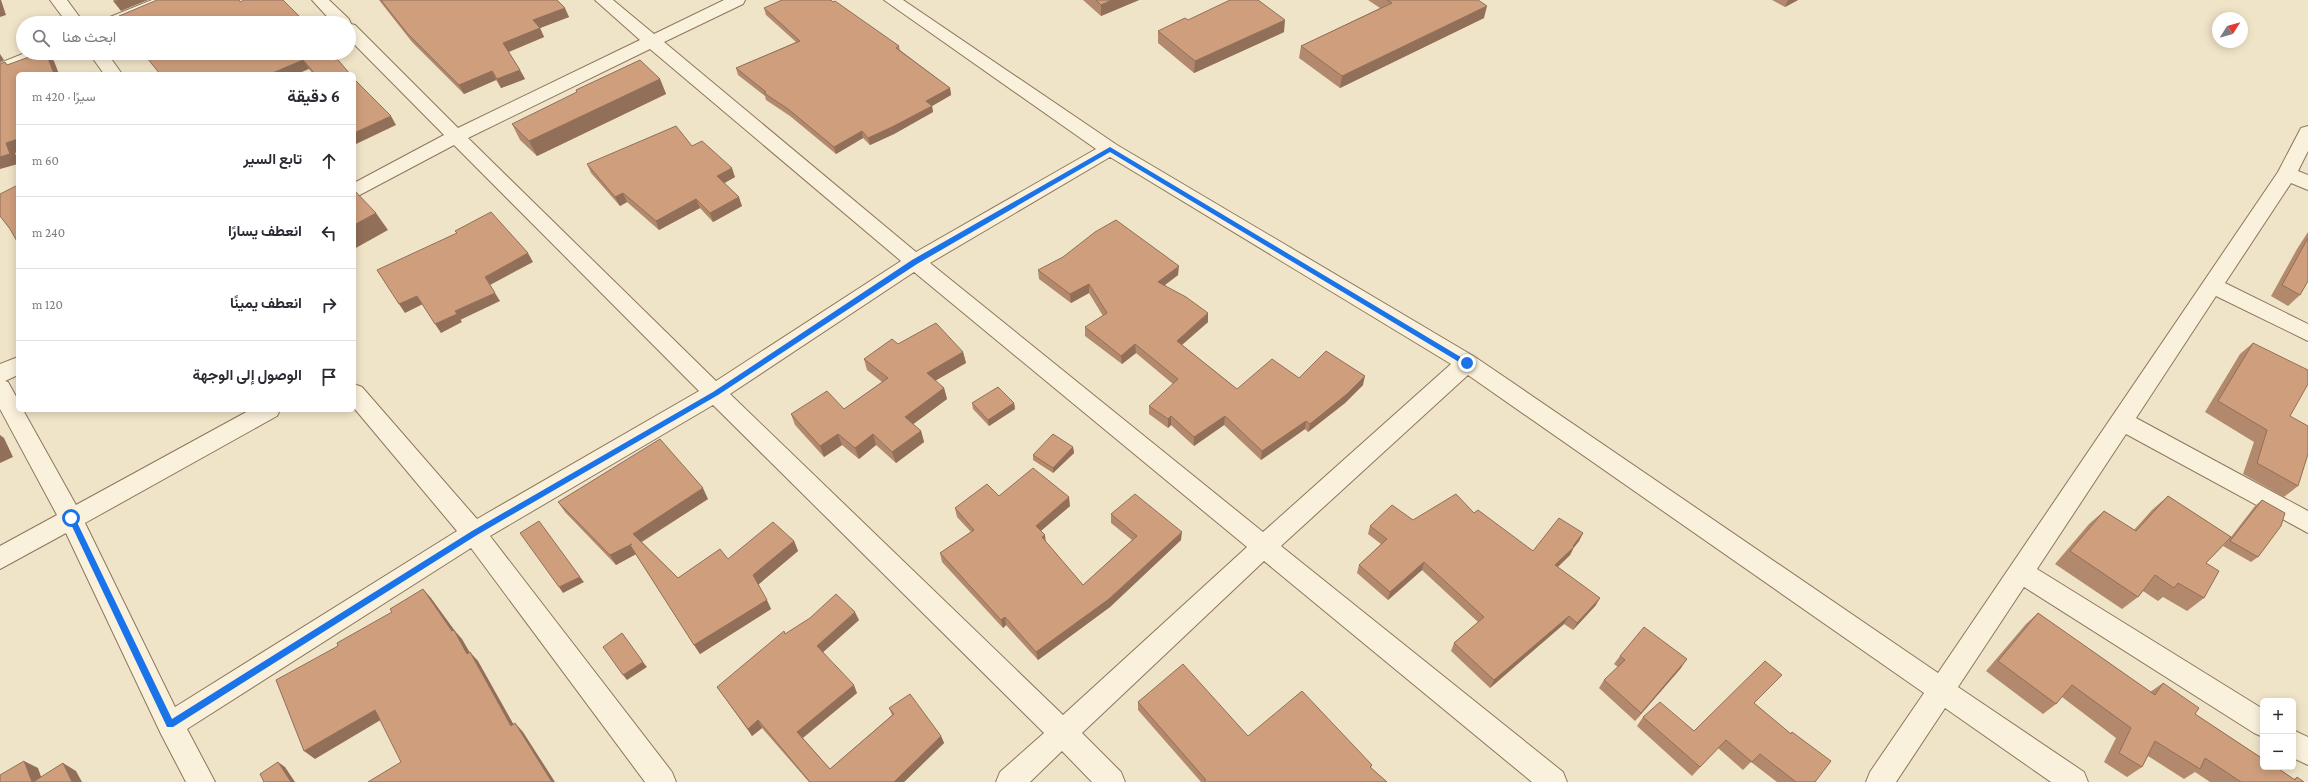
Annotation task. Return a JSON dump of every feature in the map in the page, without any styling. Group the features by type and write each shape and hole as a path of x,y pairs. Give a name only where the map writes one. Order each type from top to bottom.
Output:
{"street":[{"path":"58,0 71,16"},
{"path":"128,16 166,0"},
{"path":"320,0 336,16"},
{"path":"603,0 914,262 1263,548 1553,782"},
{"path":"356,190 457,136 737,0"},
{"path":"892,0 1110,149 1467,363 2074,782"},
{"path":"356,36 595,276 1063,733 1111,782"},
{"path":"0,70 24,60"},
{"path":"103,60 112,72"},
{"path":"1880,782 2287,174 2308,132"},
{"path":"170,725 474,533 715,394 914,262 1110,149"},
{"path":"2287,174 2308,183"},
{"path":"2213,286 2308,333"},
{"path":"1010,782 1263,548 1467,363"},
{"path":"0,374 16,366"},
{"path":"0,388 71,518 170,725 201,782"},
{"path":"356,394 474,533 662,782"},
{"path":"0,558 265,412"},
{"path":"2122,421 2308,523"},
{"path":"2021,572 2260,722"},
{"path":"2296,745 2308,752"}],"building":[{"path":"157,0 239,0 240,2 244,0 283,0 299,16 119,16"},
{"path":"381,0 557,0 565,8 533,20 540,28 503,43 520,70 497,79 492,71 459,85 407,33"},
{"path":"782,0 835,1 899,46 896,48 950,88 926,101 932,106 892,127 868,138 862,131 834,147 788,109 764,93 766,92 736,68 800,41 764,8"},
{"path":"1096,0 1112,0 1101,5"},
{"path":"1230,0 1258,0 1285,20 1195,61 1158,31 1185,18 1188,20"},
{"path":"1387,0 1478,0 1487,6 1342,76 1301,46 1392,3"},
{"path":"21,60 49,60 53,72 16,72 16,140 6,143 10,154 0,157 0,64 5,62 7,65"},
{"path":"149,60 303,60 275,72 158,72"},
{"path":"303,60 338,60 348,72 313,72"},
{"path":"640,60 660,79 529,141 512,124 577,92 576,90"},
{"path":"356,81 391,116 356,132"},
{"path":"676,126 692,146 702,141 732,168 717,176 739,197 710,213 696,199 656,221 623,193 615,197 587,164"},
{"path":"16,186 16,240 0,216 0,194"},
{"path":"356,192 376,213 356,224"},
{"path":"491,212 528,253 485,277 495,293 455,311 457,314 435,324 417,296 399,304 377,270 457,233 455,231"},
{"path":"1116,220 1179,266 1158,282 1186,297 1208,313 1177,341 1237,389 1272,359 1299,378 1326,351 1365,376 1347,394 1310,424 1306,421 1262,451 1225,416 1194,437 1171,416 1168,419 1149,406 1178,379 1135,344 1121,356 1085,327 1107,313 1089,284 1070,294 1038,270 1063,257 1095,232"},
{"path":"2308,238 2308,281 2300,295 2282,285"},
{"path":"936,323 963,352 927,373 944,388 905,417 921,431 892,452 873,434 855,448 838,434 820,446 791,414 827,391 844,409 888,378 864,359 892,339 898,344"},
{"path":"2253,343 2308,370 2308,384 2290,416 2308,426 2308,454 2298,486 2257,463 2267,430 2218,401"},
{"path":"998,387 1014,403 988,420 972,403"},
{"path":"1053,434 1073,447 1053,468 1033,455"},
{"path":"660,439 703,488 633,534 678,578 720,549 728,559 773,522 794,541 753,575 767,600 694,645 630,545 610,555 558,502"},
{"path":"1033,468 1069,497 1036,526 1045,535 1042,537 1083,585 1137,536 1111,514 1135,494 1182,532 1109,599 1036,652 1005,617 1001,620 940,553 974,530 955,508 987,484 999,496"},
{"path":"1456,494 1474,513 1478,510 1533,551 1559,518 1583,533 1573,546 1574,547 1555,565 1600,598 1577,623 1569,616 1494,680 1454,643 1484,617 1424,562 1390,592 1359,565 1387,539 1370,526 1392,505 1413,520"},
{"path":"2168,496 2231,537 2206,563 2219,571 2204,598 2178,583 2174,588 2155,575 2138,597 2070,551 2104,511 2136,531"},
{"path":"2262,500 2285,513 2281,526 2258,557 2230,541"},
{"path":"539,521 580,577 559,587 520,533"},
{"path":"423,589 452,631 454,630 467,654 470,652 511,726 515,723 552,782 368,782 401,762 375,710 304,751 276,680 338,646 337,643 392,612 390,609"},
{"path":"836,594 855,612 817,646 854,685 797,732 830,769 894,714 889,708 910,694 941,736 894,782 810,782 758,720 748,729 717,687 784,631 785,634 810,618"},
{"path":"2038,613 2155,695 2163,683 2199,708 2195,714 2260,757 2260,770 2280,770 2295,780 2297,777 2304,782 2241,782 2205,758 2200,769 2155,741 2142,767 2119,753 2131,728 2072,685 2056,704 1998,661"},
{"path":"1644,627 1687,659 1641,713 1604,680 1625,660 1620,656"},
{"path":"622,633 643,662 623,675 603,647"},
{"path":"1765,661 1782,675 1754,703 1791,734 1792,732 1831,761 1815,782 1796,782 1760,754 1752,762 1726,740 1700,767 1643,717 1660,702 1694,731"},
{"path":"1183,664 1248,736 1302,691 1372,765 1370,767 1387,782 1204,782 1206,780 1138,702"},
{"path":"24,761 32,782 0,782 0,775"},
{"path":"278,762 291,782 264,782 260,774"},
{"path":"63,763 72,782 33,782"}],"route":[{"path":"71,518 170,725 474,533 715,394 914,262 1110,149 1467,363"}]}
